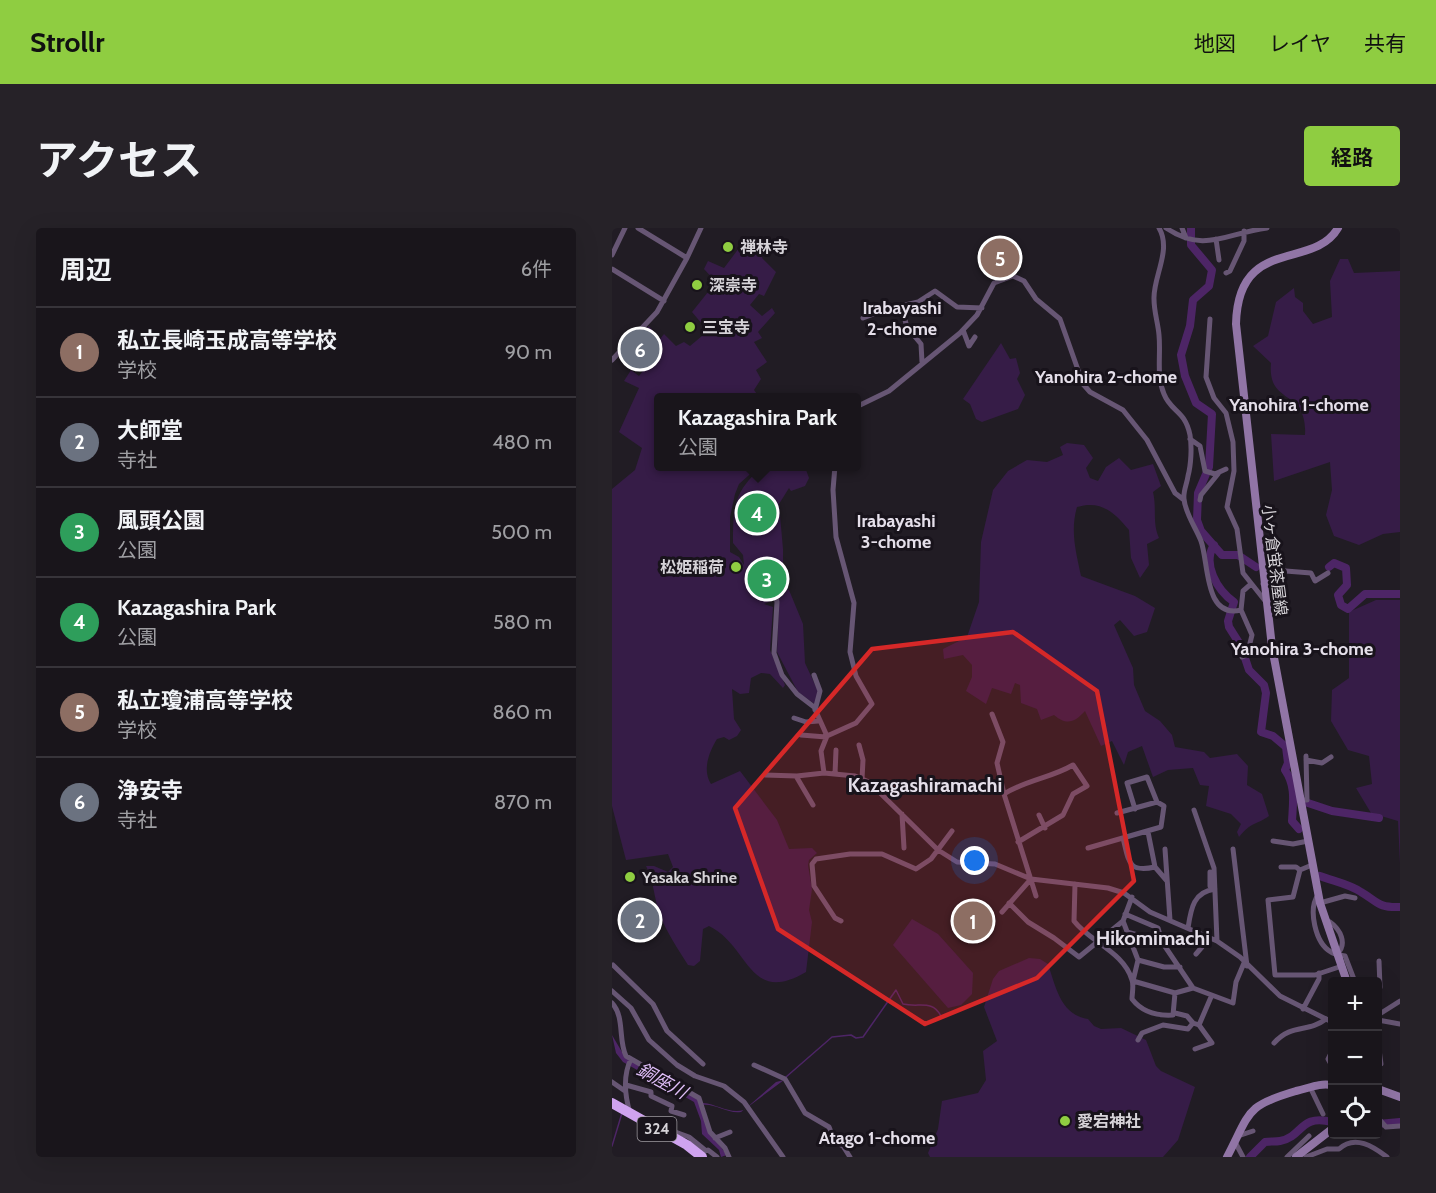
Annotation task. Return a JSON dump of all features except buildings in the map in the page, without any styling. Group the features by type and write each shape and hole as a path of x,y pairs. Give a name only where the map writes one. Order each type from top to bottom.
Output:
{"highway":[{"name":"324","path":"612,1102 702,1154"}],"street":[{"path":"612,255 625,228"},
{"path":"638,228 687,258"},
{"path":"612,360 648,324 664,301 700,228"},
{"path":"1159,228 1162,234 1162,257 1154,298 1159,335 1159,368 1166,400 1185,417 1191,439 1190,469 1184,500"},
{"path":"1166,228 1189,240 1216,239 1244,231 1267,228"},
{"path":"1182,228 1189,240"},
{"name":"小ヶ倉蛍茶屋線","path":"1338,228 1332,239 1324,244 1278,257 1263,265 1246,284 1237,306 1236,334 1266,602 1312,865 1320,898 1346,977"},
{"path":"1226,273 1230,271 1244,241 1244,231"},
{"path":"1216,239 1219,260"},
{"path":"612,269 664,301"},
{"path":"861,405 889,391 963,330 982,308 997,280 1013,276 1024,281 1036,298 1060,319 1087,390 1124,410 1147,440 1175,493 1184,500 1201,543 1208,580 1216,602 1235,611 1252,639 1244,656"},
{"path":"922,362 921,344 907,327 901,306 918,302 935,291 957,307 982,308"},
{"path":"863,318 879,312 878,305"},
{"path":"1210,319 1206,377 1214,398 1226,413 1232,433 1234,471 1227,505 1237,529 1243,573 1266,602"},
{"path":"963,330 969,346 975,337"},
{"path":"1191,439 1200,446 1208,472 1223,469 1200,500"},
{"path":"801,735 826,736 856,723 872,704 856,676 851,659 854,603 836,537 833,490 835,471"},
{"path":"1263,584 1270,582 1272,572 1311,573 1315,581 1328,573"},
{"path":"771,579 777,602 774,653 782,675 796,694 815,710"},
{"path":"1235,611 1243,591 1251,584"},
{"path":"813,675 820,691 815,710 826,736 821,751 824,772"},
{"path":"992,714 1003,742 997,763 1004,794 1036,896"},
{"path":"794,718 806,722 818,721"},
{"path":"859,745 863,760 861,779"},
{"path":"835,774 836,750"},
{"path":"1302,800 1307,800 1306,758 1322,762 1331,757"},
{"path":"1004,794 1011,787 1044,775 1056,775 1073,765 1087,786 1074,792 1063,815 1045,828 1018,842"},
{"path":"765,775 796,776 824,772 869,782 938,850 957,862 996,864 1031,879 1113,889 1131,897 1140,906 1160,917 1217,941 1235,953 1280,996 1326,1019"},
{"path":"796,776 813,805"},
{"path":"1088,848 1162,826 1164,806 1158,802 1147,777 1127,783 1135,809"},
{"path":"1117,813 1158,802"},
{"path":"1194,810 1209,847 1214,868 1217,941"},
{"path":"902,814 904,848"},
{"path":"1039,815 1045,828"},
{"path":"1013,823 1021,819"},
{"path":"841,921 835,918 814,886 812,864 816,859 850,854 882,854 912,870 931,859 952,831"},
{"path":"1148,832 1155,867 1167,881"},
{"path":"1123,838 1128,858 1135,869 1139,871 1155,867"},
{"path":"1274,841 1293,844 1308,841"},
{"path":"1165,849 1170,920"},
{"path":"1160,917 1158,928 1162,942 1193,988 1210,997 1233,1003 1236,982 1245,964 1233,849"},
{"path":"1300,870 1312,865"},
{"path":"1281,867 1296,867 1300,870"},
{"path":"1300,870 1293,897 1268,900 1275,975 1319,974 1342,966"},
{"path":"1188,928 1192,907 1202,892 1211,886 1210,872"},
{"path":"1002,912 1031,879"},
{"path":"1075,884 1074,921 1098,942 1118,955 1133,981 1175,993 1193,988"},
{"path":"1202,892 1215,890"},
{"path":"1353,977 1345,956 1328,950 1315,928 1316,901 1320,898 1345,896 1355,898"},
{"path":"1009,903 1028,922 1049,934 1079,957 1123,921 1131,897"},
{"path":"1125,914 1158,928"},
{"path":"1123,921 1138,960 1132,999 1142,1010 1170,1015 1175,1012 1187,1016 1212,1043 1195,1049"},
{"path":"1330,922 1338,929 1343,941 1341,950 1337,954"},
{"path":"1127,932 1162,942"},
{"path":"1196,954 1202,947 1205,936"},
{"path":"1138,960 1164,967 1179,967"},
{"path":"1379,961 1380,977"},
{"path":"613,965 653,1004 667,1031 703,1064"},
{"path":"1303,1009 1319,979 1319,974"},
{"path":"612,991 631,1008 649,1040 677,1065 694,1076 717,1083 744,1102 783,1157"},
{"path":"1175,993 1175,1012"},
{"path":"1138,1040 1142,1033 1163,1025 1188,1029 1196,1024 1210,997"},
{"path":"1382,1014 1400,1001"},
{"path":"612,1003 617,1011 621,1046 631,1059 699,1098 710,1132 727,1157"},
{"path":"1274,1043 1288,1030 1312,1027 1326,1019"},
{"path":"1382,1019 1400,1024"},
{"path":"631,1059 627,1066 626,1088 631,1114"},
{"path":"754,1065 785,1078 805,1113 829,1127 835,1142 843,1146 850,1157"},
{"path":"612,1082 626,1088 651,1092 651,1096 672,1106 671,1111 684,1114"},
{"path":"1227,1157 1250,1112 1259,1104 1310,1087 1328,1085"},
{"path":"1310,1087 1323,1114"},
{"path":"1382,1091 1400,1097"},
{"path":"1382,1123 1400,1126"},
{"path":"1236,1139 1253,1131"},
{"path":"715,1138 730,1132"},
{"path":"1296,1157 1328,1132"},
{"path":"1287,1157 1309,1136"},
{"path":"1236,1139 1243,1157"},
{"path":"1306,1157 1327,1149 1339,1149 1343,1145 1359,1142 1378,1148 1387,1157"},
{"path":"1306,1157 1315,1149"},
{"path":"702,1154 717,1157"}],"highlighted area":[{"path":"1013,632 1097,691 1134,881 1037,978 925,1024 778,929 735,808 872,649"}],"shaded area":[{"path":"745,240 765,250 762,258 776,272 764,296 759,294 750,305 762,316 772,308 775,313 758,332 762,338 754,342 767,362 756,370 761,379 754,390 756,393 654,393 654,471 754,471 739,484 730,517 730,552 739,557 744,565 743,555 733,543 733,530 737,500 746,484 758,471 806,471 809,478 805,486 791,491 789,488 779,504 783,571 778,585 789,590 803,624 805,663 818,691 816,705 798,692 777,652 779,602 774,600 764,604 773,607 770,650 785,685 783,688 770,674 761,673 751,678 749,693 740,694 732,689 734,719 741,730 737,736 729,740 724,737 717,739 709,755 707,767 711,784 740,771 777,820 789,849 812,848 817,853 809,860 808,865 812,889 809,910 812,922 806,972 787,981 772,982 761,978 723,935 709,926 703,929 700,961 694,966 688,965 663,922 646,866 654,866 668,872 673,867 668,854 626,860 612,806 612,489 635,470 642,448 619,432 639,388 624,381 631,370 639,376 658,351 641,333 649,326 660,339 664,334 676,346 684,342 690,346 708,331 692,312 716,282 704,269 708,261 724,268"},
{"path":"1340,259 1348,259 1354,273 1400,271 1400,532 1383,534 1359,545 1334,536 1326,515 1332,490 1330,462 1274,481 1271,434 1305,435 1304,420 1295,403 1275,386 1271,377 1271,363 1253,346 1268,336 1276,302 1294,288 1295,297 1303,303 1303,311 1313,324 1332,317 1330,281"},
{"path":"1001,343 1010,359 1016,358 1020,373 1017,379 1025,395 1018,409 982,422 976,419 970,404 963,399"},
{"path":"1067,443 1084,445 1093,458 1086,468 1090,478 1098,481 1106,467 1119,458 1131,470 1153,464 1161,486 1153,492 1159,538 1147,544 1149,565 1140,578 1131,558 1129,530 1106,509 1086,505 1077,507 1074,525 1074,542 1081,576 1135,596 1155,608 1147,632 1134,636 1120,620 1114,625 1133,668 1134,685 1145,711 1160,721 1172,735 1175,747 1204,752 1210,758 1237,754 1248,766 1247,785 1262,794 1269,816 1251,826 1239,837 1237,832 1241,824 1231,814 1206,806 1209,786 1200,785 1193,768 1168,770 1153,777 1142,746 1128,752 1124,765 1112,741 1101,746 1085,711 1071,721 1063,721 1054,715 1041,720 1037,709 1021,703 1020,685 1015,683 1011,694 992,688 986,704 966,691 972,677 972,665 963,655 944,659 943,649 967,637 979,602 981,542 993,490 1008,471 1027,460 1047,462 1063,455 1060,447"},
{"path":"1376,600 1400,600 1400,864 1398,821 1371,813 1356,788 1372,784 1369,756 1348,750 1331,721 1332,690 1349,678 1349,612"},
{"path":"912,919 938,934 973,973 972,994 961,1005 948,1008 893,945"},
{"path":"1029,958 1040,959 1048,964 1061,999 1071,1012 1088,1019 1094,1026 1101,1029 1121,1028 1146,1040 1156,1066 1161,1071 1195,1087 1178,1140 1163,1157 930,1157 928,1153 938,1129 942,1101 978,1093 986,1080 983,1051 997,1041 984,1007 993,979 999,971"}],"water":[{"path":"612,1035 622,1052 703,1103 733,1111 744,1110 736,1112 702,1105 707,1129 727,1155 721,1157 719,1150 702,1134 701,1121 694,1102 623,1062 616,1053"},
{"path":"784,1080 746,1108 776,1082"}],"waterway":[{"path":"1191,228 1191,245 1212,270 1209,286 1193,300 1190,326 1181,355 1185,376 1196,403 1212,414 1209,467 1198,493 1197,520 1201,531 1222,555 1238,555 1256,567"},
{"path":"1214,545 1210,560 1213,576 1222,591 1234,602 1228,621 1229,627 1241,646 1249,670 1264,685 1266,693 1261,732 1273,736 1286,747 1288,763 1285,770 1289,776 1293,794 1292,821 1299,829"},
{"path":"1329,567 1334,563 1346,568 1347,585 1338,595 1341,605 1348,609 1365,594 1400,594"},
{"path":"1308,803 1332,811 1379,818"},
{"path":"1320,876 1351,887 1379,904 1400,907"},
{"path":"786,1077 832,1037 851,1035 856,1038 863,1037 896,990 903,1004 929,1006 941,1016"},
{"path":"612,1146 622,1113"},
{"name":"銅座川","path":"1250,1157 1265,1142 1288,1138 1313,1121 1328,1121"},
{"name":"銅座川","path":"1382,1124 1400,1122"}],"place":[{"name":"禅林寺","path":"728,247"},
{"name":"私立瓊浦高等学校","path":"1000,258"},
{"name":"深崇寺","path":"697,285"},
{"name":"三宝寺","path":"690,327"},
{"name":"浄安寺","path":"640,349"},
{"name":"Kazagashira Park","path":"757,513"},
{"name":"松姫稲荷","path":"736,567"},
{"name":"風頭公園","path":"767,579"},
{"name":"Yasaka Shrine","path":"630,877"},
{"name":"大師堂","path":"640,920"},
{"name":"私立長崎玉成高等学校","path":"973,921"},
{"name":"愛宕神社","path":"1065,1121"}],"district":[{"name":"Irabayashi 2-chome","path":"902,318"},
{"name":"Yanohira 2-chome","path":"1106,377"},
{"name":"Yanohira 1-chome","path":"1299,405"},
{"name":"Irabayashi 3-chome","path":"896,531"},
{"name":"Yanohira 3-chome","path":"1302,649"},
{"name":"Kazagashiramachi","path":"925,785"},
{"name":"Hikomimachi","path":"1153,938"},
{"name":"Atago 1-chome","path":"877,1138"}]}
